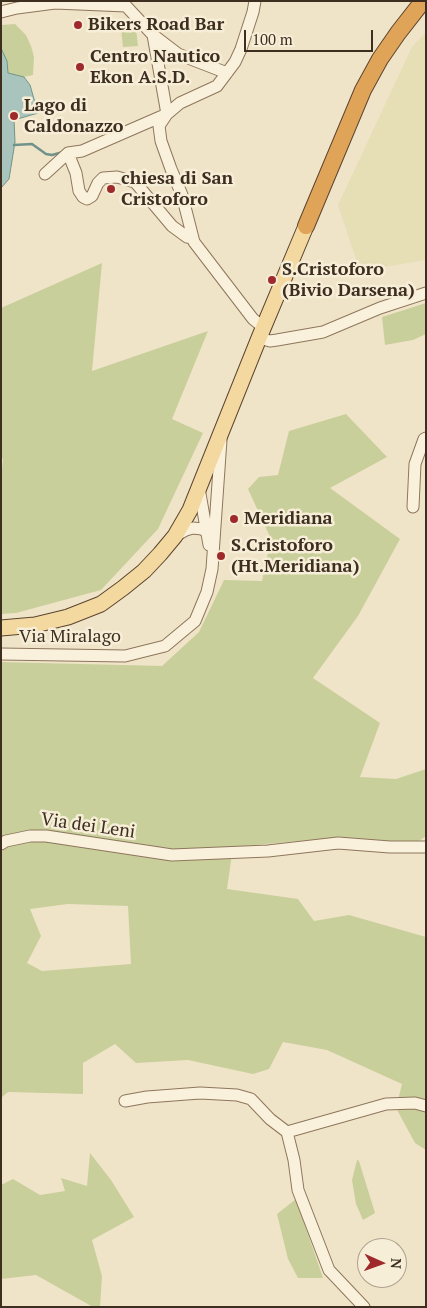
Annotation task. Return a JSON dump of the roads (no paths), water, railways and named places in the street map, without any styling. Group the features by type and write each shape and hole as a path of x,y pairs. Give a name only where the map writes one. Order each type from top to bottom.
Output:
{"highway":[{"path":"306,226 363,90 380,59 423,1"}],"main road":[{"path":"1,628 35,625 68,617 100,604 144,570 175,536 190,510 200,487 306,226"}],"street":[{"path":"255,1 241,49 227,73 217,86 180,103 167,114 159,126 161,141 182,196 193,238 253,319 261,333 270,341 323,332 380,308 426,293"},
{"path":"1,12 55,3 126,6 153,34 178,54 227,73"},
{"path":"153,34 167,114"},
{"path":"45,174 68,154 167,114"},
{"path":"68,154 76,174 79,191 83,197 87,199 92,196 98,183 103,178 117,177 135,182 172,226 187,237 193,238"},
{"path":"212,569 221,432"},
{"path":"413,507 416,464 424,439 426,438"},
{"path":"212,569 200,487 209,486 217,497"},
{"path":"175,536 193,528 202,529 208,533"},
{"name":"Via Miralago","path":"1,654 125,656 164,646 195,621 207,592 212,569"},
{"name":"Via dei Leni","path":"1,844 6,841 30,836 46,836 172,855 268,851 338,843 390,847 426,847"},
{"path":"125,1102 147,1097 200,1093 237,1095 251,1099 270,1119 287,1132 294,1160 298,1190 329,1270 364,1307"},
{"path":"287,1132 386,1104 415,1103 426,1106"}],"water":[{"name":"Lago di Caldonazzo","path":"1,48 7,61 8,73 24,77 30,85 38,113 14,120 15,142 9,179 1,188"}],"waterway":[{"path":"14,145 32,144 46,154 52,155 63,152"}],"place":[{"name":"Bikers Road Bar","path":"78,25"},
{"name":"Centro Nautico Ekon A.S.D.","path":"80,67"},
{"name":"Lago di Caldonazzo","path":"14,116"},
{"name":"chiesa di San Cristoforo","path":"111,189"},
{"name":"S.Cristoforo (Bivio Darsena)","path":"272,280"},
{"name":"Meridiana","path":"234,519"},
{"name":"S.Cristoforo (Ht.Meridiana)","path":"221,556"}]}
